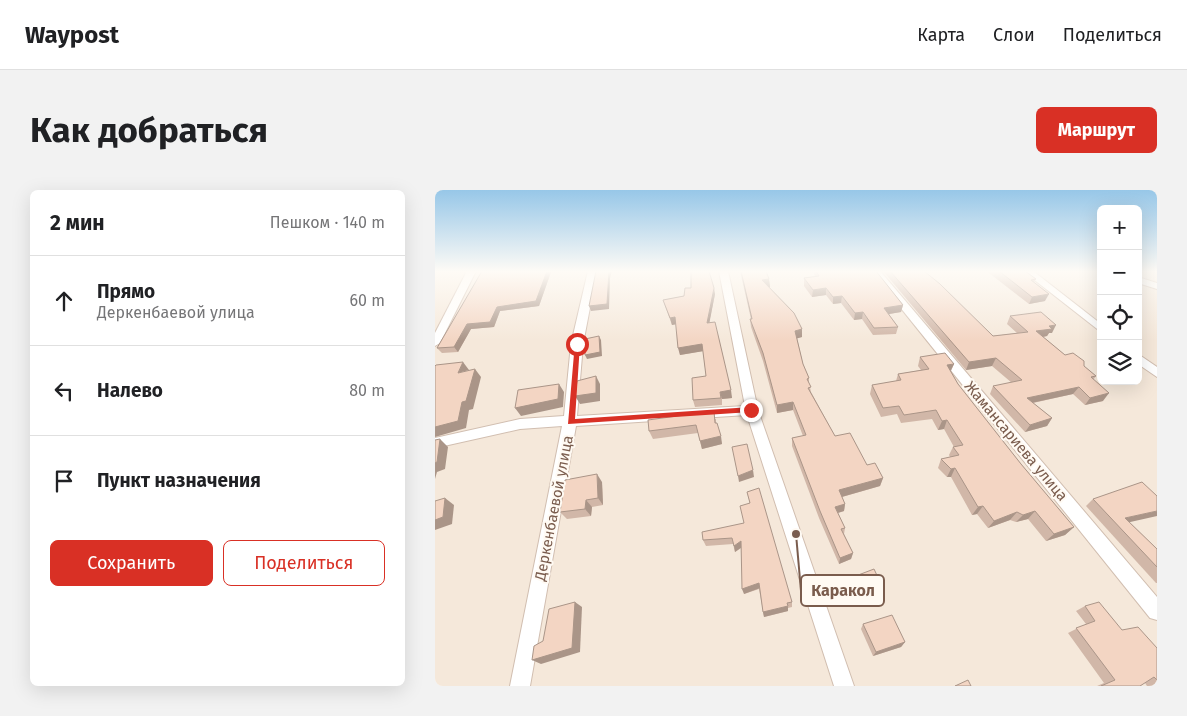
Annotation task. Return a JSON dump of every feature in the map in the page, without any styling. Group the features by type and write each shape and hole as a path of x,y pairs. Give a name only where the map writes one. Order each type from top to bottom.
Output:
{"street":[{"path":"435,343 460,294"},
{"name":"Деркенбаевой улица","path":"520,686 571,422 577,344 588,294"},
{"path":"728,294 751,410 844,686"},
{"name":"Жамансариева улица","path":"894,294 1157,611"},
{"path":"1057,294 1097,326"},
{"path":"1142,361 1157,373"},
{"path":"435,443 521,424 751,410"}],"shaded area":[{"path":"435,294 1097,294 1097,385 1142,385 1142,294 1157,294 1157,686 435,686"}],"building":[{"path":"468,294 539,294 536,301 497,307 490,322 467,324 454,347 437,348"},
{"path":"591,294 608,294 607,304 589,306"},
{"path":"684,294 713,294 707,323 715,322 731,390 720,392 721,398 693,400 692,378 706,376 702,344 678,348 675,317 670,318 663,300 684,296"},
{"path":"746,294 776,294 794,313 802,329 795,331 803,364 809,378 807,379 811,387 808,388 835,436 850,433 867,465 875,463 883,478 839,490 845,504 835,507 845,528 841,529 853,553 840,558 792,438 806,435 793,402 777,405 763,353 750,319 752,319"},
{"path":"831,294 894,294 903,305 884,308 898,327 874,328 863,312 855,313 842,296 833,297"},
{"path":"910,294 950,294 993,336 1028,332 1010,316 1041,312 1056,325 1049,326 1052,329 1036,331 1065,355 1073,353 1084,361 1084,366 1096,376 1091,377 1097,382 1097,385 1100,385 1109,393 1090,398 1079,387 1027,398 1052,418 1030,425 993,386 1022,380 996,358 969,362"},
{"path":"1028,294 1048,294 1032,297"},
{"path":"599,336 600,352 585,355 585,339"},
{"path":"945,353 954,364 947,365 958,384 1074,527 1054,534 1035,511 1023,515 1017,512 994,521 983,506 978,507 955,468 951,469 941,459 959,455 953,447 963,445 947,420 942,421 936,410 904,415 899,406 883,408 872,385 901,380 898,374 929,369 920,357"},
{"path":"463,362 458,373 475,369 466,401 462,402 458,421 435,427 435,366"},
{"path":"596,376 596,393 575,396 577,381"},
{"path":"559,384 558,399 515,408 518,390"},
{"path":"714,411 715,423 717,423 721,436 700,441 696,425 649,431 648,420"},
{"path":"440,439 437,462 435,463 435,440"},
{"path":"747,444 753,470 738,476 732,447"},
{"path":"597,474 598,498 586,500 585,509 560,512 565,480"},
{"path":"1142,482 1157,496 1157,511 1125,518 1157,549 1157,567 1093,499"},
{"path":"759,488 792,602 787,603 788,606 763,612 759,583 742,589 741,541 734,546 732,538 703,540 702,532 744,523 740,506 750,503 747,492"},
{"path":"445,498 443,517 435,520 435,501"},
{"path":"874,569 882,586 861,594 853,577"},
{"path":"575,602 572,648 532,660 534,646 543,641 549,609"},
{"path":"1099,602 1122,630 1138,627 1157,648 1157,680 1154,677 1140,686 1101,686 1115,680 1076,628 1095,621 1085,606"},
{"path":"892,615 905,642 876,652 863,624"},
{"path":"968,680 971,686 955,686"}],"place":[{"name":"Каракол","path":"796,534"}],"route":[{"path":"577,344 571,422 751,410"}]}
